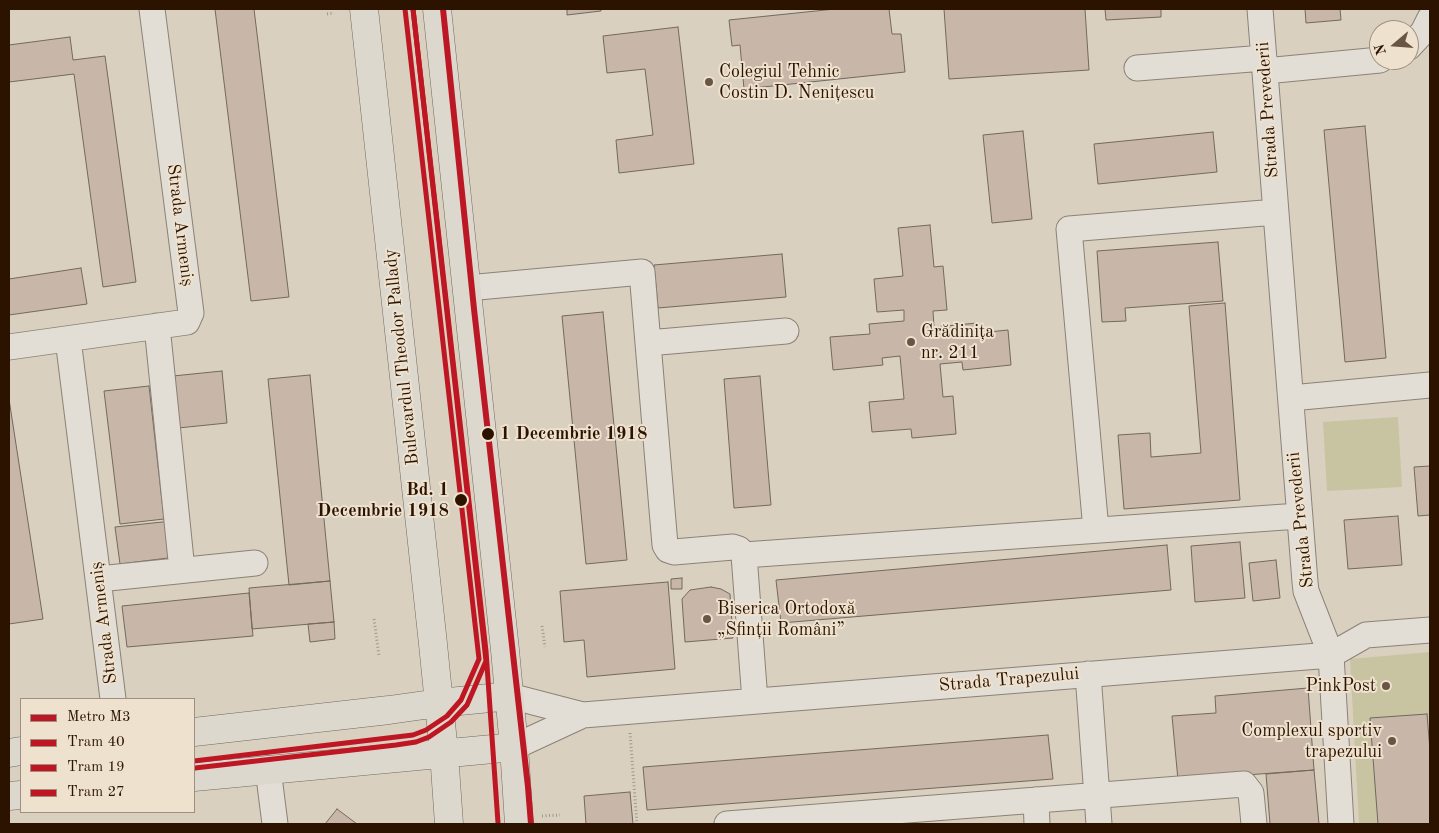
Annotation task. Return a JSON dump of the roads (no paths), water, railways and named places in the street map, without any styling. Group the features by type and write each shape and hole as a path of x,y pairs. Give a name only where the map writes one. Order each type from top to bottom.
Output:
{"main road":[{"name":"Bulevardul Theodor Pallady","path":"364,9 439,703 449,824"},
{"path":"438,9 510,696 519,824"},
{"path":"195,732 510,696"},
{"path":"195,776 514,747"}],"street":[{"name":"Strada Armeniș","path":"9,347 186,322 191,313 152,9"},
{"name":"Strada Prevederii","path":"1260,9 1306,592 1331,655 1341,824"},
{"path":"1419,36 1430,18"},
{"path":"1137,68 1369,60"},
{"path":"1096,530 1069,229 1276,212"},
{"path":"467,288 642,272 665,545 668,550 674,552 733,547 739,549 744,555 755,701"},
{"path":"157,326 182,570"},
{"path":"648,342 786,332"},
{"name":"Strada Armeniș","path":"68,339 113,698"},
{"path":"1291,398 1430,385"},
{"path":"744,555 1299,516"},
{"path":"99,579 255,563"},
{"name":"Strada Trapezului","path":"510,696 583,715 1331,655 1366,635 1430,630"},
{"path":"1088,674 1099,824"},
{"name":"Strada Trapezului","path":"514,747 583,715"},
{"path":"268,769 275,824"},
{"path":"727,824 932,817 1036,800 1244,784 1251,793 1254,824"},
{"path":"1036,800 1037,824"}],"metro line":[{"name":"M3","path":"443,9 531,824"}],"tram line":[{"name":"40","path":"195,761 413,735 426,730 447,716 461,700 479,659 405,9"},
{"name":"19","path":"195,768 416,742 429,737 451,722 467,705 486,661 413,9"},
{"name":"27","path":"413,9 486,651 498,823"}],"place":[{"name":"Colegiul Tehnic Costin D. Nenițescu","path":"709,82"},
{"name":"Grădinița nr. 211","path":"911,342"},
{"name":"1 Decembrie 1918","path":"488,434"},
{"name":"Bd. 1 Decembrie 1918","path":"461,500"},
{"name":"Biserica Ortodoxă „Sfinții Români”","path":"707,619"},
{"name":"PinkPost","path":"1386,686"},
{"name":"Complexul sportiv trapezului","path":"1392,741"}]}
